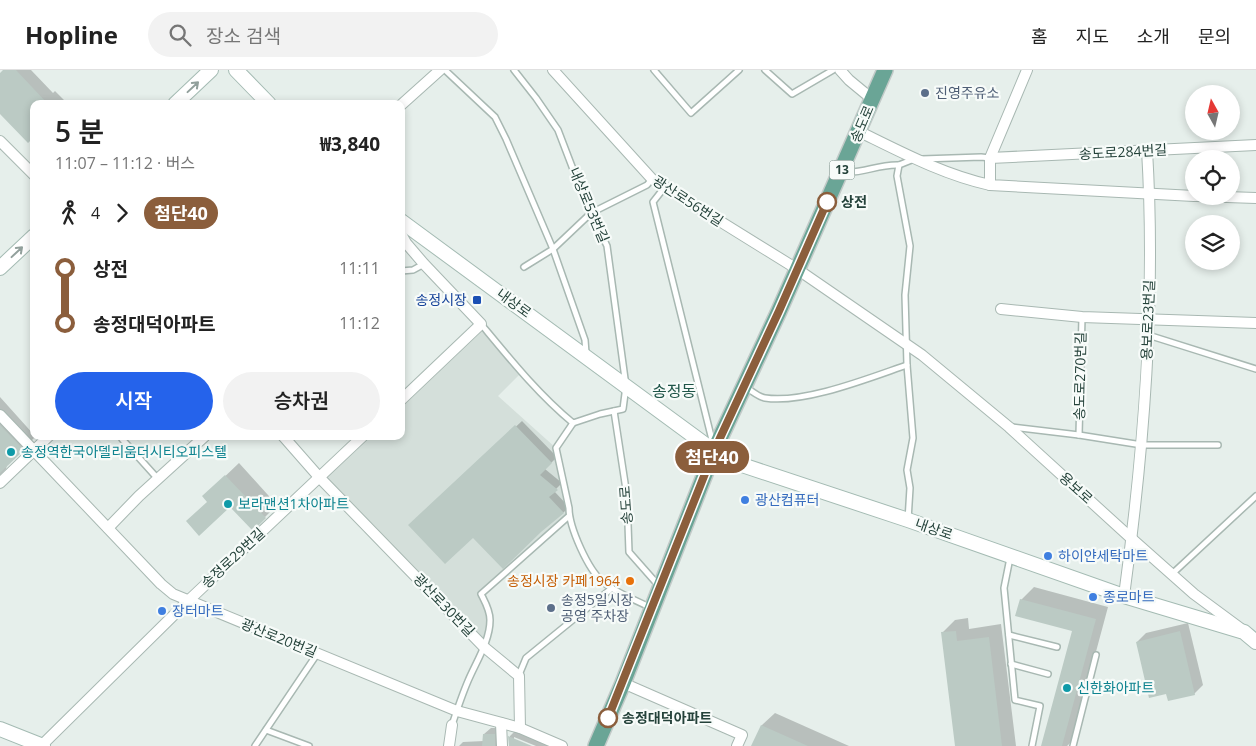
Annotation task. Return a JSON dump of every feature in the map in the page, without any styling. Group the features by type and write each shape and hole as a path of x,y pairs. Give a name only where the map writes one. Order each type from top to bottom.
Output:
{"main road":[{"path":"179,100 211,70"},
{"path":"236,70 265,100"},
{"name":"송도로","path":"596,746 623,683 714,451 841,172 885,70"},
{"name":"내상로","path":"405,224 714,451 736,463 908,520 1124,596 1250,632 1256,642"},
{"path":"0,268 30,240"},
{"path":"0,729 42,746"}],"street":[{"path":"405,101 440,70"},
{"name":"광산로56번길","path":"553,70 652,179 797,269"},
{"path":"840,70 872,99"},
{"path":"990,185 990,158 1027,70"},
{"path":"858,131 967,180 990,185 1185,196"},
{"path":"0,141 30,171"},
{"name":"송도로284번길","path":"990,158 1256,145"},
{"name":"용보로23번길","path":"1124,596 1142,445 1149,319 1150,195 1147,150"},
{"path":"1240,197 1256,198"},
{"path":"405,241 481,324 405,396"},
{"name":"용보로","path":"797,269 906,345 1009,427 1194,594 1250,632"},
{"name":"송도로270번길","path":"1001,309 1082,317 1256,323"},
{"name":"광산로20번길","path":"0,415 161,584 173,594 457,711 520,728 562,746"},
{"path":"0,482 45,440"},
{"path":"108,528 139,496 201,440"},
{"name":"광산로30번길","path":"287,440 484,647 519,676"},
{"name":"송정로29번길","path":"42,746 188,601 358,440"},
{"path":"519,676 520,728"},
{"path":"623,683 742,735 737,746"},
{"path":"501,723 502,746"},
{"path":"449,746 452,725"}],"lane":[{"path":"445,70 495,117 506,139 553,249 585,340 586,356"},
{"name":"내상로53번길","path":"514,70 558,130 591,213 607,246 626,386"},
{"path":"654,70 691,113 739,70"},
{"path":"765,70 792,94 833,70"},
{"path":"841,172 854,173 886,164 899,165 915,158 990,158"},
{"path":"899,165 896,176 910,246 905,295 906,365 913,438 906,470 910,488 908,520"},
{"path":"524,267 553,249 591,213 647,185 652,179"},
{"path":"664,188 653,202 714,451"},
{"path":"405,271 414,270 424,264"},
{"name":"송도로270번길","path":"1079,434 1082,317"},
{"path":"481,324 549,404 573,423"},
{"path":"1148,335 1256,370"},
{"path":"744,386 764,398 782,398 827,391 906,365"},
{"path":"626,386 623,409 573,423 556,448 569,508 569,516 591,567 603,582 652,608"},
{"name":"송도로","path":"614,411 628,496 629,552 660,587"},
{"path":"1009,427 1026,427 1079,434 1142,445 1218,445"},
{"path":"123,440 158,479"},
{"path":"1172,574 1256,496"},
{"path":"443,746 467,683 484,647 490,620 488,608 481,594 569,516"},
{"path":"1011,556 1004,588 1015,700 1040,706 1032,746"},
{"path":"519,676 526,658 612,588"},
{"path":"1009,635 1057,648"},
{"path":"255,746 317,654"},
{"path":"1073,746 1096,655"},
{"path":"1011,664 1048,674"},
{"path":"266,730 309,746"}],"shaded area":[{"path":"481,324 521,373 498,396 556,448 569,516 481,594 490,620 484,647 319,477 358,440 405,440 405,396"}],"building":[{"path":"3,70 16,70 44,100 30,100 30,141 28,143 0,114 0,73"},
{"name":"송정역한국아델리움더시티오피스텔","path":"0,425 22,448 22,452 0,473"},
{"path":"515,425 552,463 540,475 558,490 549,497 564,513 541,532 503,569 473,538 445,564 408,525"},
{"name":"보라맨션1차아파트","path":"225,475 266,518 253,531 230,507 199,536 186,521 207,502 202,496"},
{"name":"신한화아파트","path":"1020,599 1096,619 1062,746 1041,746 1072,631 1015,616"},
{"path":"956,631 957,641 989,637 1002,746 955,746 941,632"},
{"path":"1180,631 1195,695 1168,701 1166,694 1149,698 1136,642"},
{"path":"761,725 808,746 751,746"},
{"path":"483,734 495,734 495,746 482,746"},
{"path":"508,736 532,746 509,746"}],"bus line":[{"name":"첨단40","path":"608,718 714,451 827,202"}],"place":[{"name":"진영주유소","path":"925,93"},
{"name":"상전","path":"827,202"},
{"name":"송정시장","path":"477,300"},
{"name":"송정역한국아델리움더시티오피스텔","path":"11,452"},
{"name":"광산컴퓨터","path":"745,500"},
{"name":"보라맨션1차아파트","path":"228,504"},
{"name":"하이얀세탁마트","path":"1048,556"},
{"name":"송정시장 카페1964","path":"630,581"},
{"name":"종로마트","path":"1093,597"},
{"name":"송정5일시장 공영 주차장","path":"551,608"},
{"name":"장터마트","path":"162,611"},
{"name":"신한화아파트","path":"1067,688"},
{"name":"송정대덕아파트","path":"608,718"}],"district":[{"name":"송정동","path":"674,391"}]}
